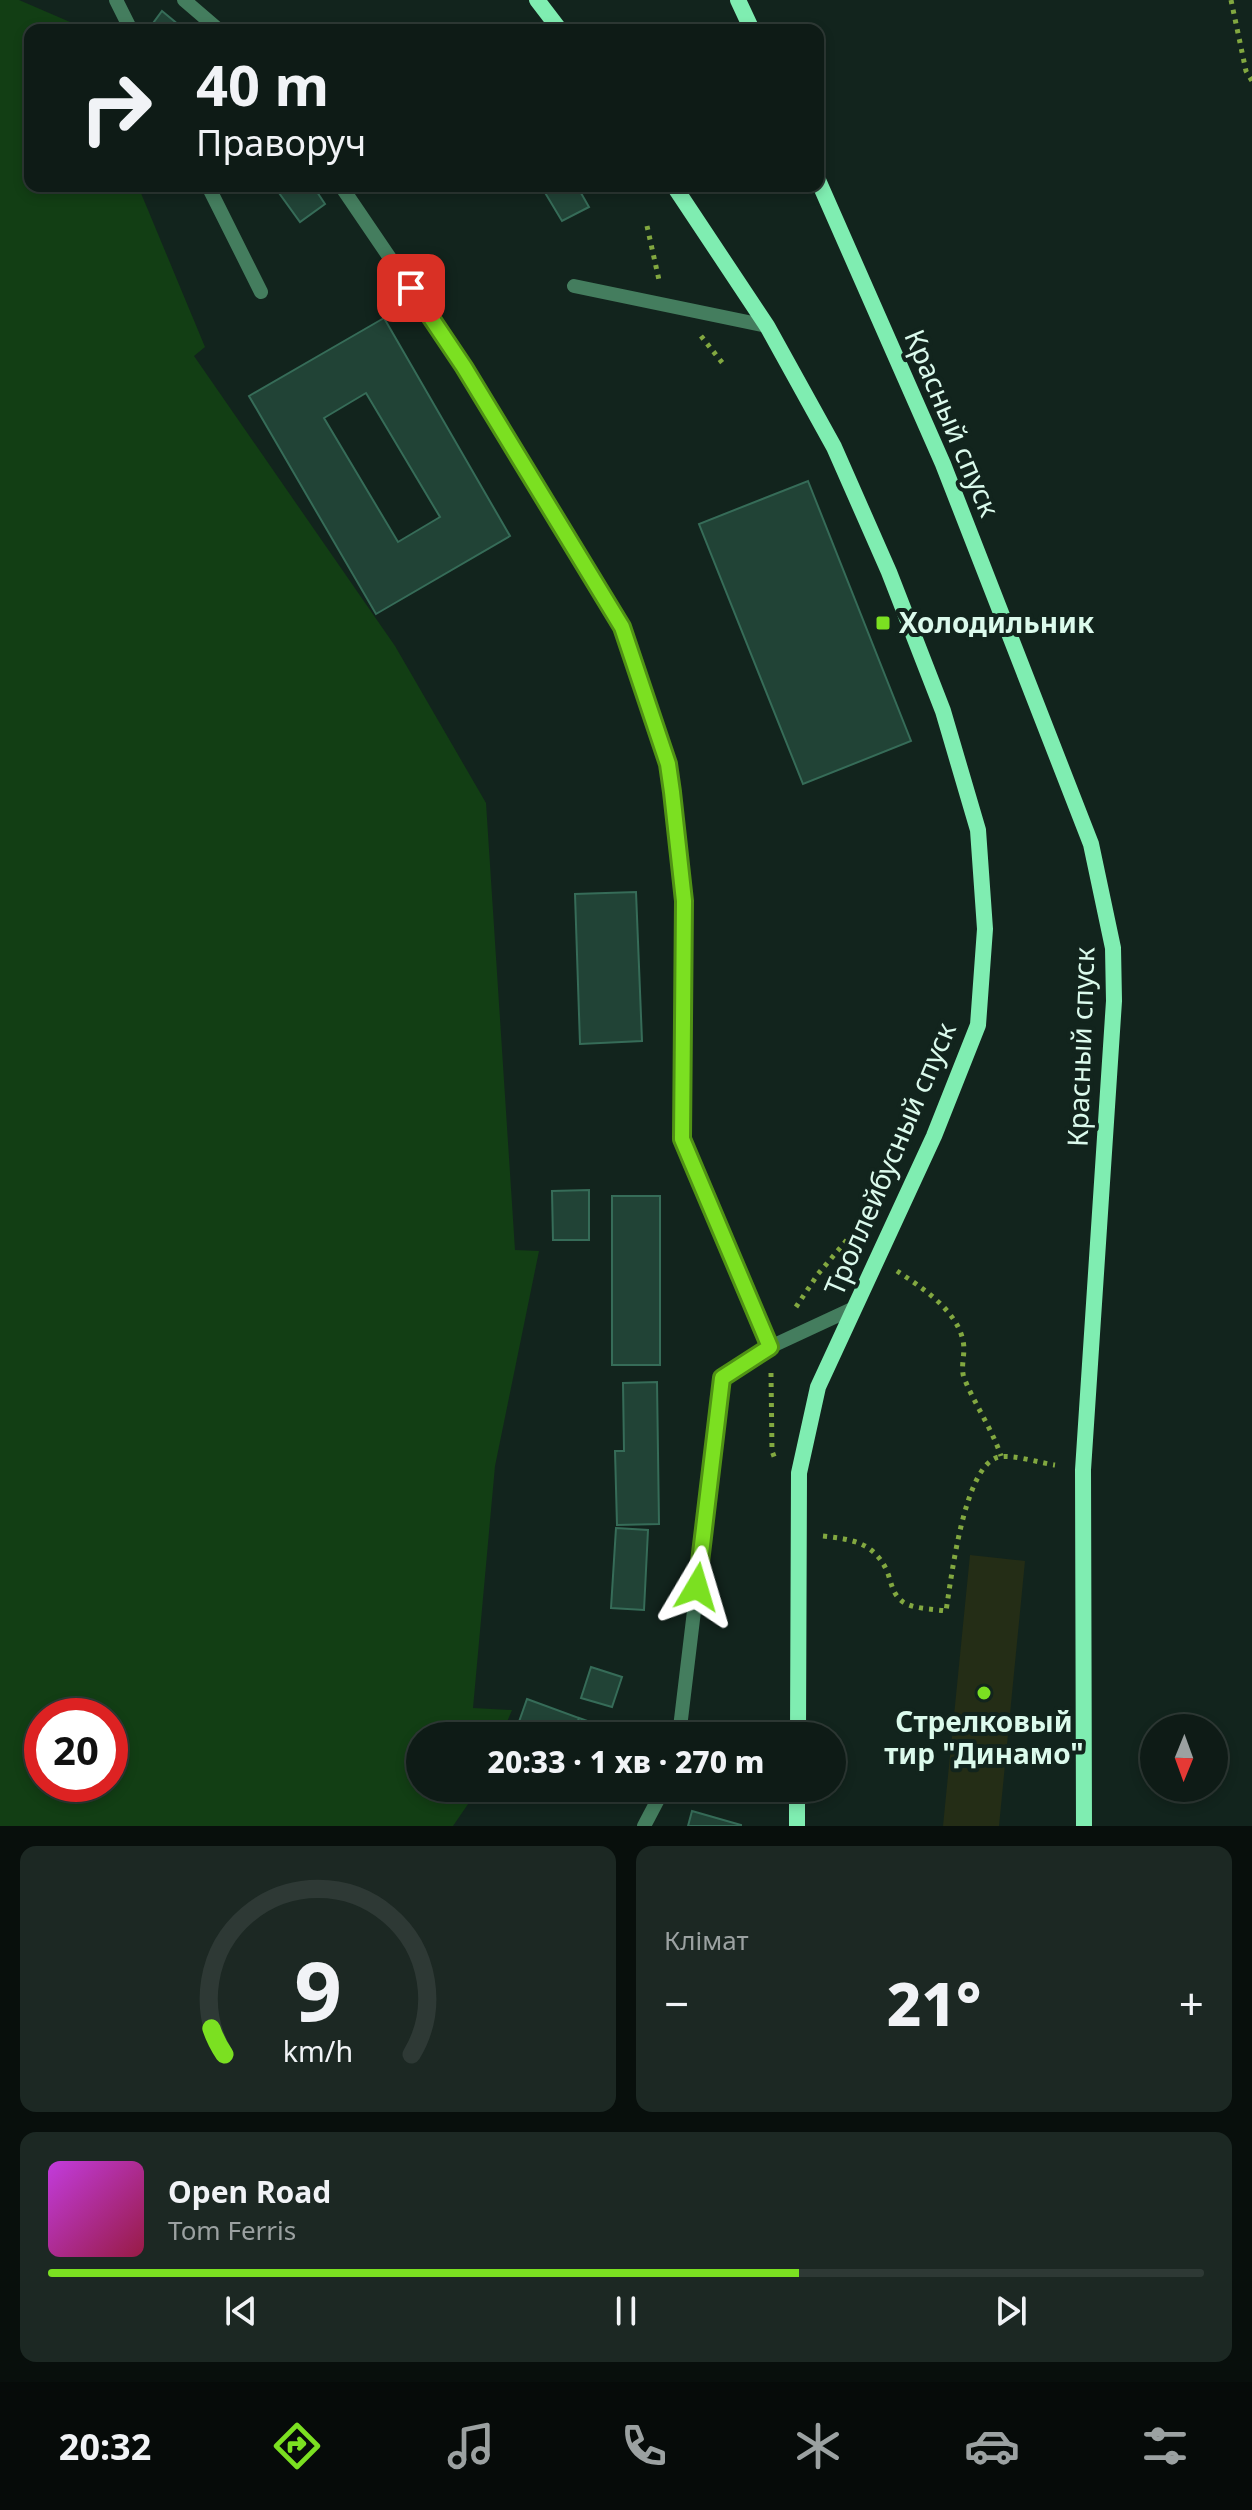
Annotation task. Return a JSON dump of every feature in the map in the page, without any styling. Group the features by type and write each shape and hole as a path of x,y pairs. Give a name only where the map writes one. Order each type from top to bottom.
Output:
{"main road":[{"path":"537,0 555,24"},
{"path":"738,0 749,24"},
{"name":"Троллейбусный спуск","path":"678,192 767,326 834,447 889,572 943,711 978,830 985,929 978,1025 934,1136 818,1387 799,1473 798,1722"},
{"name":"Красный спуск","path":"823,192 943,464 1086,830 1113,948 1114,1001 1083,1470 1084,1826"},
{"path":"797,1802 797,1826"}],"lane":[{"path":"116,0 128,24"},
{"path":"184,0 212,24"},
{"path":"211,192 261,292"},
{"path":"345,192 464,367 622,627 668,764 684,901 682,1139 770,1347"},
{"path":"574,286 767,326"},
{"path":"681,1722 722,1378 770,1347 854,1308"},
{"path":"644,1826 657,1802"}],"path":[{"path":"1231,0 1246,71 1252,81"},
{"path":"794,1311 818,1274 863,1221"},
{"path":"877,1258 917,1284 951,1316 963,1341 963,1375 994,1435 1001,1456"},
{"path":"770,1347 772,1451"},
{"path":"817,1535 855,1540 874,1551 886,1570 893,1591 906,1604 946,1611 957,1538 980,1474 990,1461 1001,1456 1055,1465"}],"shaded area":[{"path":"0,0 19,0 71,24 24,24 24,192 140,192 205,347 194,356 395,646 486,803 515,1250 539,1251 495,1466 473,1708 512,1710 507,1722 406,1722 406,1802 469,1802 453,1826 0,1826"},
{"name":"Стрелковый тир \"Динамо\"","path":"970,1555 1025,1561 999,1826 943,1826"}],"building":[{"path":"162,11 178,24 152,24"},
{"path":"278,192 317,192 325,204 300,222"},
{"path":"545,192 580,192 589,207 562,221"},
{"path":"384,318 510,536 376,614 249,396","holes":["366,393 440,517 398,542 324,418"]},
{"path":"808,481 911,741 803,784 699,524"},
{"path":"636,892 642,1041 580,1044 575,894"},
{"path":"589,1190 589,1240 553,1240 552,1191"},
{"path":"612,1196 660,1196 660,1365 612,1365"},
{"path":"657,1382 659,1524 617,1525 615,1451 624,1451 623,1383"},
{"path":"616,1528 648,1530 644,1610 611,1608"},
{"path":"591,1667 622,1677 612,1707 581,1698"},
{"path":"527,1699 579,1718 577,1722 519,1722"},
{"path":"692,1811 741,1825 741,1826 688,1826"}],"place":[{"name":"Холодильник","path":"883,623"},
{"name":"Стрелковый тир \"Динамо\"","path":"984,1693"}],"route":[{"path":"411,288 464,367 622,627 668,764 684,901 682,1139 770,1347 722,1378 697,1587"}]}
